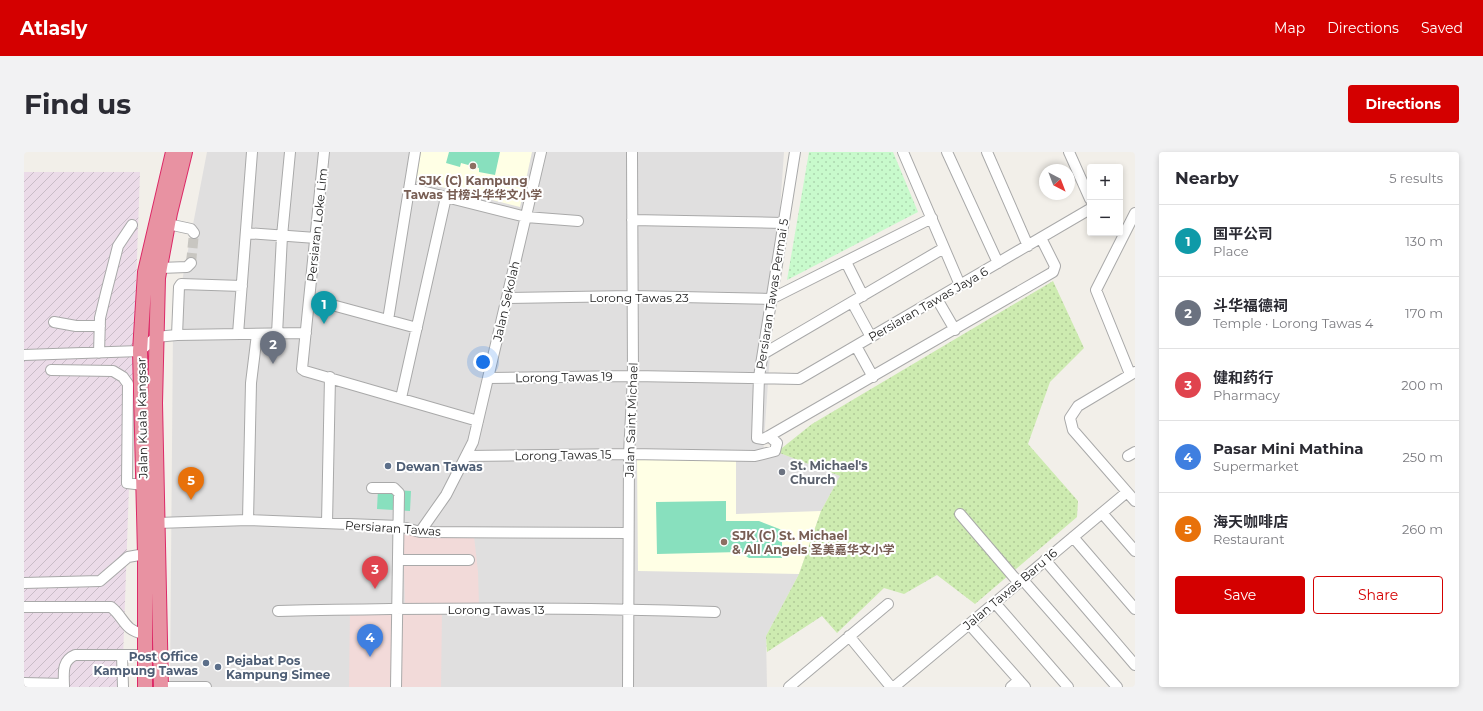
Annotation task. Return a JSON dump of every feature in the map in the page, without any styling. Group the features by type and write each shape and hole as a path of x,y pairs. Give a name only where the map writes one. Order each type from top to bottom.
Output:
{"highway":[{"name":"Jalan Kuala Kangsar","path":"145,687 145,554 140,351 145,272 173,152"},
{"name":"Jalan Kuala Kangsar","path":"161,687 157,523 156,337 160,268 168,224 185,152"}],"street":[{"path":"238,334 252,152"},
{"path":"277,334 282,236 290,152"},
{"name":"Persiaran Loke Lim","path":"324,152 302,370 330,377"},
{"path":"388,320 415,152"},
{"name":"Jalan Sekolah","path":"420,532 446,495 467,456 478,421 540,152"},
{"name":"Jalan Saint Michael","path":"628,687 627,609 629,454 633,376 632,152"},
{"name":"Persiaran Tawas Permai 5","path":"769,436 763,439 757,438 759,377 795,152"},
{"path":"903,152 960,285"},
{"path":"947,152 998,263"},
{"path":"987,152 1028,246"},
{"path":"1069,152 1087,192"},
{"path":"410,188 526,217 578,221"},
{"path":"401,398 446,197"},
{"name":"Persiaran Tawas Jaya 6","path":"759,377 799,379 1028,246 1087,210"},
{"path":"1135,213 1096,290 1133,373 1078,406 1070,418 1073,430 1135,501"},
{"path":"771,300 932,218"},
{"path":"632,220 783,223"},
{"path":"168,224 191,229 194,233"},
{"path":"100,353 100,326 106,293 118,246 132,225"},
{"path":"246,233 316,238"},
{"path":"769,436 1054,272 1055,266 1041,238"},
{"path":"763,354 944,248"},
{"path":"846,262 863,296"},
{"path":"160,268 187,267 190,263"},
{"path":"177,335 179,287 181,284 242,286"},
{"name":"Lorong Tawas 23","path":"507,298 632,296 771,300"},
{"path":"310,299 417,328"},
{"path":"937,299 955,330"},
{"path":"852,302 871,337"},
{"path":"54,322 76,326 100,326"},
{"path":"24,355 140,351 156,337 177,335 306,333"},
{"path":"248,520 251,383 257,334"},
{"path":"856,346 873,377"},
{"path":"51,370 113,371 125,379 128,384 127,483 143,485"},
{"name":"Lorong Tawas 19","path":"488,378 633,376 759,377"},
{"path":"327,523 330,377 478,421"},
{"name":"Lorong Tawas 15","path":"467,456 629,454 756,456 771,453 777,449 777,443 769,436"},
{"path":"372,488 394,488 399,493 396,687"},
{"name":"Jalan Tawas Baru 16","path":"892,687 1127,492"},
{"path":"1102,513 1135,551"},
{"path":"960,514 1117,687"},
{"name":"Persiaran Tawas","path":"157,523 248,520 399,526 420,532 628,533"},
{"path":"1073,537 1135,609"},
{"path":"24,583 100,581 128,557 145,554"},
{"path":"399,560 468,560"},
{"path":"1045,560 1135,665"},
{"path":"994,603 1068,687"},
{"path":"789,687 888,604"},
{"path":"24,607 111,607 128,628 134,632 144,634"},
{"name":"Lorong Tawas 13","path":"278,611 398,608 627,609 715,612"},
{"path":"969,624 1022,684 1011,687"},
{"path":"849,636 892,687"},
{"path":"24,683 64,685 64,664 68,658 75,655 144,655"},
{"path":"122,655 122,687"},
{"path":"161,687 206,687"}],"shaded area":[{"path":"207,152 784,152 763,455 777,452 840,476 821,511 799,574 766,636 767,687 170,687 173,328"},
{"name":"SJK (C) Kampung Tawas 甘榜斗华华文小学","path":"418,152 532,152 520,207 414,180"},
{"path":"24,172 140,172 122,687 24,687"},
{"name":"SJK (C) St. Michael & All Angels 圣美嘉华文小学","path":"637,457 736,459 736,514 821,511 799,574 638,571"},
{"path":"403,532 413,535 474,536 478,572 479,606 442,610 441,687 349,687 350,609 405,609"}],"green space":[{"path":"449,152 500,152 495,175 479,172 479,168 461,163 460,167 446,163"},
{"path":"809,152 893,152 918,212 787,280"},
{"path":"1053,281 1084,348 1050,382 1028,444 1078,501 1077,517 975,604 937,575 904,594 884,588 837,633 822,616 767,652 766,636 799,574 821,511 840,476 777,452 812,424"},
{"path":"378,489 411,491 410,511 377,509"},
{"path":"726,501 726,521 759,521 782,530 782,558 749,558 740,552 657,554 656,502"}],"tunnel":[{"path":"191,263 194,233"}],"place":[{"name":"SJK (C) Kampung Tawas 甘榜斗华华文小学","path":"473,166"},
{"name":"国平公司","path":"324,324"},
{"name":"斗华福德祠","path":"273,364"},
{"name":"Dewan Tawas","path":"388,466"},
{"name":"St. Michael's Church","path":"782,472"},
{"name":"海天咖啡店","path":"191,500"},
{"name":"SJK (C) St. Michael & All Angels 圣美嘉华文小学","path":"724,542"},
{"name":"健和药行","path":"375,589"},
{"name":"Pasar Mini Mathina","path":"370,657"},
{"name":"Post Office Kampung Tawas","path":"206,663"},
{"name":"Pejabat Pos Kampung Simee","path":"218,667"}]}
